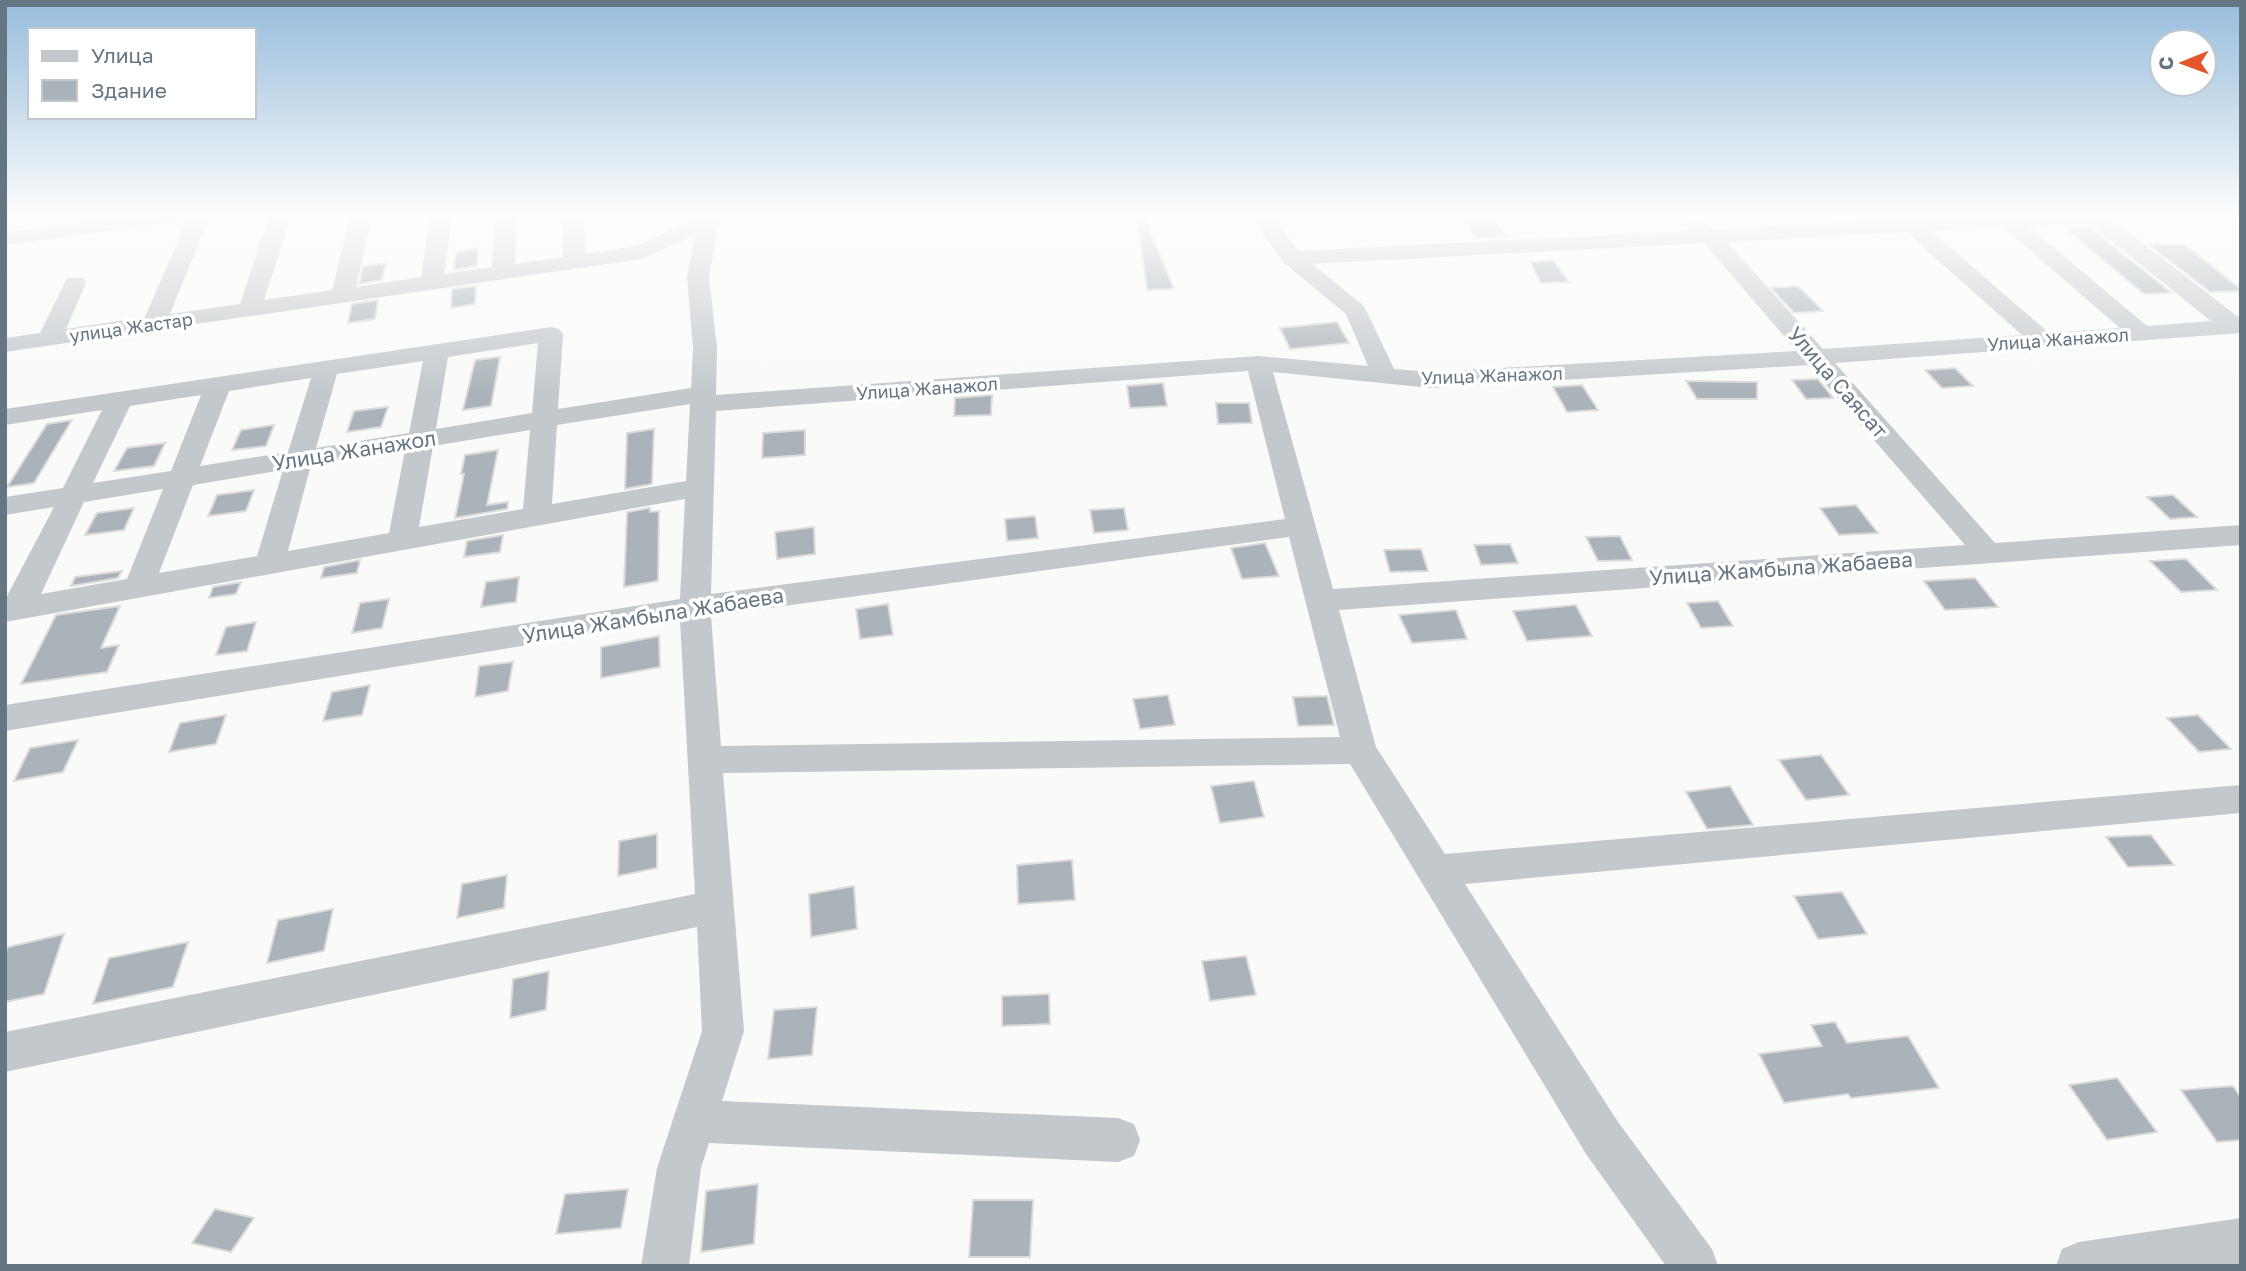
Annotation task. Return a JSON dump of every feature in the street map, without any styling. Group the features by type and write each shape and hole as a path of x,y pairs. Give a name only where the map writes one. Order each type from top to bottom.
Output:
{"street":[{"path":"154,323 174,275"},
{"path":"250,309 261,275"},
{"path":"342,296 347,275"},
{"path":"432,283 433,275"},
{"name":"улица Жастар","path":"5,345 482,275"},
{"path":"665,1266 679,1168 723,1031 695,607 705,348 698,275"},
{"path":"1313,275 1356,310 1384,375"},
{"name":"Улица Саясат","path":"1744,275 1988,553"},
{"path":"1969,275 2044,341"},
{"path":"2073,275 2141,333"},
{"path":"2172,275 2237,326"},
{"path":"49,339 75,283"},
{"name":"Улица Жанажол","path":"5,506 420,439 703,399 1258,363 1431,380 1816,357 2237,326"},
{"path":"6,418 551,334 537,516"},
{"path":"402,541 437,351"},
{"path":"1258,363 1360,750 1602,1138 1695,1266"},
{"path":"269,564 326,368"},
{"path":"139,587 218,385"},
{"path":"12,610 74,495 120,399"},
{"path":"12,610 700,488"},
{"name":"Улица Жамбыла Жабаева","path":"5,718 695,607 1302,526"},
{"name":"Улица Жамбыла Жабаева","path":"1321,601 2241,535"},
{"path":"705,760 1360,750"},
{"path":"1436,871 2241,799"},
{"path":"5,1052 714,907"},
{"path":"694,1121 1118,1140"},
{"path":"2079,1266 2241,1241"}],"building":[{"path":"361,275 383,275 382,280 359,284"},
{"path":"1145,275 1168,275 1174,289 1147,290"},
{"path":"1537,275 1564,275 1569,282 1541,283"},
{"path":"2121,275 2150,275 2172,293 2144,294"},
{"path":"2188,275 2224,275 2241,289 2241,291 2210,292"},
{"path":"476,286 475,304 451,308 452,289"},
{"path":"1798,286 1823,311 1794,313 1771,288"},
{"path":"378,300 375,319 348,323 352,304"},
{"path":"1337,322 1349,343 1290,349 1280,328"},
{"path":"500,357 491,406 463,410 475,360"},
{"path":"1955,368 1973,386 1942,388 1925,370"},
{"path":"1818,379 1833,398 1806,399 1792,380"},
{"path":"1686,381 1757,382 1757,399 1697,399"},
{"path":"1163,383 1167,406 1130,408 1127,386"},
{"path":"1582,385 1598,410 1567,412 1553,387"},
{"path":"992,395 991,415 954,416 955,398"},
{"path":"1216,403 1249,403 1252,423 1218,424"},
{"path":"388,407 381,427 347,432 354,411"},
{"path":"72,420 34,483 7,487 47,424"},
{"path":"274,425 266,446 232,450 241,430"},
{"path":"654,429 652,484 625,489 627,433"},
{"path":"805,430 805,455 762,458 763,433"},
{"path":"165,443 154,466 114,471 127,448"},
{"path":"498,450 487,505 508,502 507,509 455,518 465,455"},
{"path":"254,490 246,511 208,516 217,495"},
{"path":"2173,495 2197,517 2170,519 2147,497"},
{"path":"1856,505 1878,533 1839,535 1820,508"},
{"path":"134,508 124,530 85,535 97,513"},
{"path":"650,508 650,512 659,511 658,581 624,587 627,512"},
{"path":"1124,508 1128,530 1094,533 1090,510"},
{"path":"1035,516 1038,538 1007,541 1005,519"},
{"path":"814,527 815,554 777,559 775,532"},
{"path":"503,535 500,552 464,557 467,541"},
{"path":"1620,536 1632,560 1598,561 1586,537"},
{"path":"1265,543 1279,576 1242,579 1231,548"},
{"path":"1510,544 1518,563 1481,565 1474,545"},
{"path":"1421,549 1428,571 1390,572 1384,550"},
{"path":"2186,559 2217,590 2181,592 2150,561"},
{"path":"360,560 357,573 321,578 324,567"},
{"path":"122,571 118,578 71,586 75,577"},
{"path":"519,577 516,602 481,607 486,582"},
{"path":"1975,578 1998,607 1945,610 1924,581"},
{"path":"241,582 236,594 209,598 213,587"},
{"path":"389,599 382,628 352,633 360,603"},
{"path":"1718,601 1733,626 1701,628 1687,603"},
{"path":"888,604 893,635 860,639 856,609"},
{"path":"1576,605 1592,636 1527,641 1513,611"},
{"path":"120,606 101,648 119,645 107,672 21,684 56,615"},
{"path":"1456,610 1467,639 1412,643 1399,615"},
{"path":"256,622 247,651 216,655 226,627"},
{"path":"659,636 660,667 601,678 601,647"},
{"path":"513,662 508,691 475,697 479,666"},
{"path":"370,685 362,715 323,721 332,692"},
{"path":"1168,695 1175,725 1140,729 1133,699"},
{"path":"1327,696 1334,725 1298,726 1293,697"},
{"path":"226,715 216,744 169,752 180,723"},
{"path":"2198,715 2231,749 2199,752 2167,718"},
{"path":"78,740 63,772 14,781 30,748"},
{"path":"1821,755 1849,795 1806,800 1779,760"},
{"path":"1254,781 1264,817 1220,823 1211,786"},
{"path":"1730,786 1753,825 1707,829 1686,792"},
{"path":"657,834 657,868 618,876 619,841"},
{"path":"2151,835 2174,865 2128,867 2106,837"},
{"path":"1072,860 1075,900 1018,904 1017,865"},
{"path":"507,875 504,908 457,918 462,884"},
{"path":"854,886 857,929 811,937 809,894"},
{"path":"1842,892 1867,934 1818,939 1794,896"},
{"path":"333,909 324,951 267,963 278,920"},
{"path":"64,934 44,994 5,1002 5,953 8,947"},
{"path":"188,942 173,987 93,1004 109,958"},
{"path":"1246,956 1256,995 1210,1001 1202,961"},
{"path":"549,971 546,1010 510,1018 513,979"},
{"path":"1049,994 1050,1024 1002,1026 1002,996"},
{"path":"817,1007 812,1055 768,1059 774,1010"},
{"path":"1835,1022 1847,1043 1908,1036 1939,1088 1851,1098 1848,1094 1784,1103 1759,1054 1822,1046 1811,1025"},
{"path":"2117,1078 2157,1132 2107,1140 2069,1085"},
{"path":"2233,1086 2241,1098 2241,1140 2217,1142 2181,1090"},
{"path":"758,1184 754,1244 701,1252 706,1191"},
{"path":"628,1189 621,1228 556,1234 565,1194"},
{"path":"973,1200 1033,1200 1030,1257 969,1257"},
{"path":"215,1209 254,1218 231,1252 192,1243"}]}
